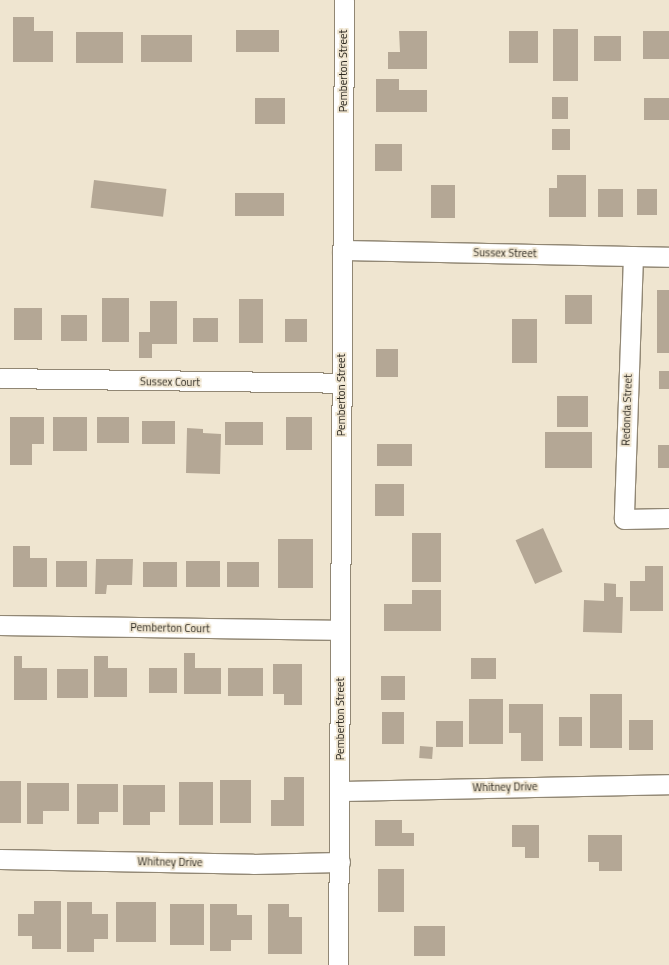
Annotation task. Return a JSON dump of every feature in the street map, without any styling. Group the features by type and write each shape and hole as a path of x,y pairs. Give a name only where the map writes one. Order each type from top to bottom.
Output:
{"street":[{"name":"Pemberton Street","path":"340,862 341,383 344,0"},
{"name":"Sussex Street","path":"342,250 669,257"},
{"name":"Redonda Street","path":"633,256 624,518 669,518"},
{"name":"Sussex Court","path":"0,378 341,383"},
{"name":"Pemberton Court","path":"0,625 340,630"},
{"name":"Whitney Drive","path":"340,790 669,784"},
{"name":"Whitney Drive","path":"0,859 253,864 340,862"},
{"path":"338,965 340,862"}],"building":[{"path":"13,17 34,17 34,31 53,31 53,62 13,62"},
{"path":"553,29 578,29 578,81 553,81"},
{"path":"236,30 279,30 279,52 236,52"},
{"path":"399,31 427,31 427,69 388,69 388,52 400,52"},
{"path":"509,31 538,31 538,63 509,63"},
{"path":"643,31 669,31 669,59 643,59"},
{"path":"76,32 123,32 123,63 76,63"},
{"path":"141,35 192,35 192,62 141,62"},
{"path":"594,36 621,36 621,61 594,61"},
{"path":"376,79 399,79 399,90 427,90 427,112 376,112"},
{"path":"552,97 568,97 568,119 552,119"},
{"path":"255,98 285,98 285,124 255,124"},
{"path":"644,98 669,98 669,120 644,120"},
{"path":"552,129 570,129 570,150 552,150"},
{"path":"375,144 402,144 402,171 375,171"},
{"path":"557,175 586,175 586,217 549,217 549,188 557,188"},
{"path":"94,180 166,189 163,217 91,208"},
{"path":"431,185 455,185 455,218 431,218"},
{"path":"598,189 623,189 623,217 598,217"},
{"path":"637,189 657,189 657,215 637,215"},
{"path":"235,193 284,193 284,216 235,216"},
{"path":"657,290 669,290 669,353 657,353"},
{"path":"565,295 592,295 592,324 565,324"},
{"path":"102,298 129,298 129,342 102,342"},
{"path":"239,299 263,299 263,343 239,343"},
{"path":"150,301 177,301 177,344 152,344 152,358 139,358 139,332 150,332"},
{"path":"14,308 42,308 42,340 14,340"},
{"path":"61,315 87,315 87,341 61,341"},
{"path":"193,318 218,318 218,342 193,342"},
{"path":"285,319 307,319 307,342 285,342"},
{"path":"512,319 537,319 537,363 512,363"},
{"path":"376,349 398,349 398,377 376,377"},
{"path":"659,371 669,371 669,389 659,389"},
{"path":"557,396 588,396 588,427 557,427"},
{"path":"10,417 44,417 44,444 32,444 32,465 10,465"},
{"path":"53,417 87,417 87,451 53,451"},
{"path":"97,417 129,417 129,443 97,443"},
{"path":"286,417 312,417 312,450 286,450"},
{"path":"142,421 175,421 175,444 142,444"},
{"path":"225,422 263,422 263,445 225,445"},
{"path":"187,428 203,429 203,433 221,434 220,474 186,473"},
{"path":"545,432 592,432 592,468 545,468"},
{"path":"377,444 412,444 412,466 377,466"},
{"path":"658,445 669,445 669,468 658,468"},
{"path":"375,484 404,484 404,516 375,516"},
{"path":"543,528 563,572 535,584 516,540"},
{"path":"412,533 441,533 441,582 412,582"},
{"path":"278,539 313,539 313,588 278,588"},
{"path":"13,546 30,546 30,558 47,558 47,587 13,587"},
{"path":"96,559 133,559 132,585 107,585 106,594 95,594"},
{"path":"56,561 87,561 87,587 56,587"},
{"path":"186,561 220,561 220,587 186,587"},
{"path":"143,562 177,562 177,587 143,587"},
{"path":"227,562 259,562 259,587 227,587"},
{"path":"645,566 663,566 663,611 630,611 630,581 645,581"},
{"path":"604,583 616,584 616,597 623,597 622,633 583,632 584,600 604,601"},
{"path":"412,590 441,590 441,631 384,631 384,604 412,604"},
{"path":"184,653 195,653 195,668 221,668 221,694 184,694"},
{"path":"14,656 22,656 22,668 47,668 47,700 14,700"},
{"path":"94,656 108,656 108,668 127,668 127,697 94,697"},
{"path":"471,658 496,658 496,679 471,679"},
{"path":"273,664 302,664 302,705 284,705 284,694 273,694"},
{"path":"149,668 177,668 177,693 149,693"},
{"path":"228,668 263,668 263,696 228,696"},
{"path":"57,669 88,669 88,698 57,698"},
{"path":"381,676 405,676 405,700 381,700"},
{"path":"590,694 622,694 622,748 590,748"},
{"path":"469,699 503,699 503,744 469,744"},
{"path":"509,704 543,704 543,761 521,761 521,733 509,733"},
{"path":"382,712 404,712 404,744 382,744"},
{"path":"559,717 582,717 582,746 559,746"},
{"path":"629,720 653,720 653,750 629,750"},
{"path":"436,721 463,721 463,747 436,747"},
{"path":"420,746 433,747 432,759 419,758"},
{"path":"284,777 304,777 304,826 271,826 271,800 284,800"},
{"path":"220,780 251,780 251,823 220,823"},
{"path":"0,781 21,781 21,823 0,823"},
{"path":"179,782 213,782 213,825 179,825"},
{"path":"27,783 69,783 69,811 43,811 43,824 27,824"},
{"path":"77,784 118,784 118,812 99,812 99,824 77,824"},
{"path":"123,785 165,785 165,812 150,812 150,825 123,825"},
{"path":"375,820 402,820 402,833 414,833 414,846 375,846"},
{"path":"512,825 539,825 539,858 525,858 525,847 512,847"},
{"path":"588,835 622,835 622,871 599,871 599,862 588,862"},
{"path":"378,869 404,869 404,912 378,912"},
{"path":"34,901 61,901 61,949 32,949 32,936 18,936 18,914 34,914"},
{"path":"67,902 92,902 92,914 108,914 108,939 94,939 94,952 67,952"},
{"path":"116,902 156,902 156,942 116,942"},
{"path":"170,904 204,904 204,945 170,945"},
{"path":"210,904 237,904 237,915 252,915 252,940 231,940 231,951 210,951"},
{"path":"268,904 289,904 289,917 302,917 302,954 268,954"},
{"path":"414,926 445,926 445,956 414,956"}]}
